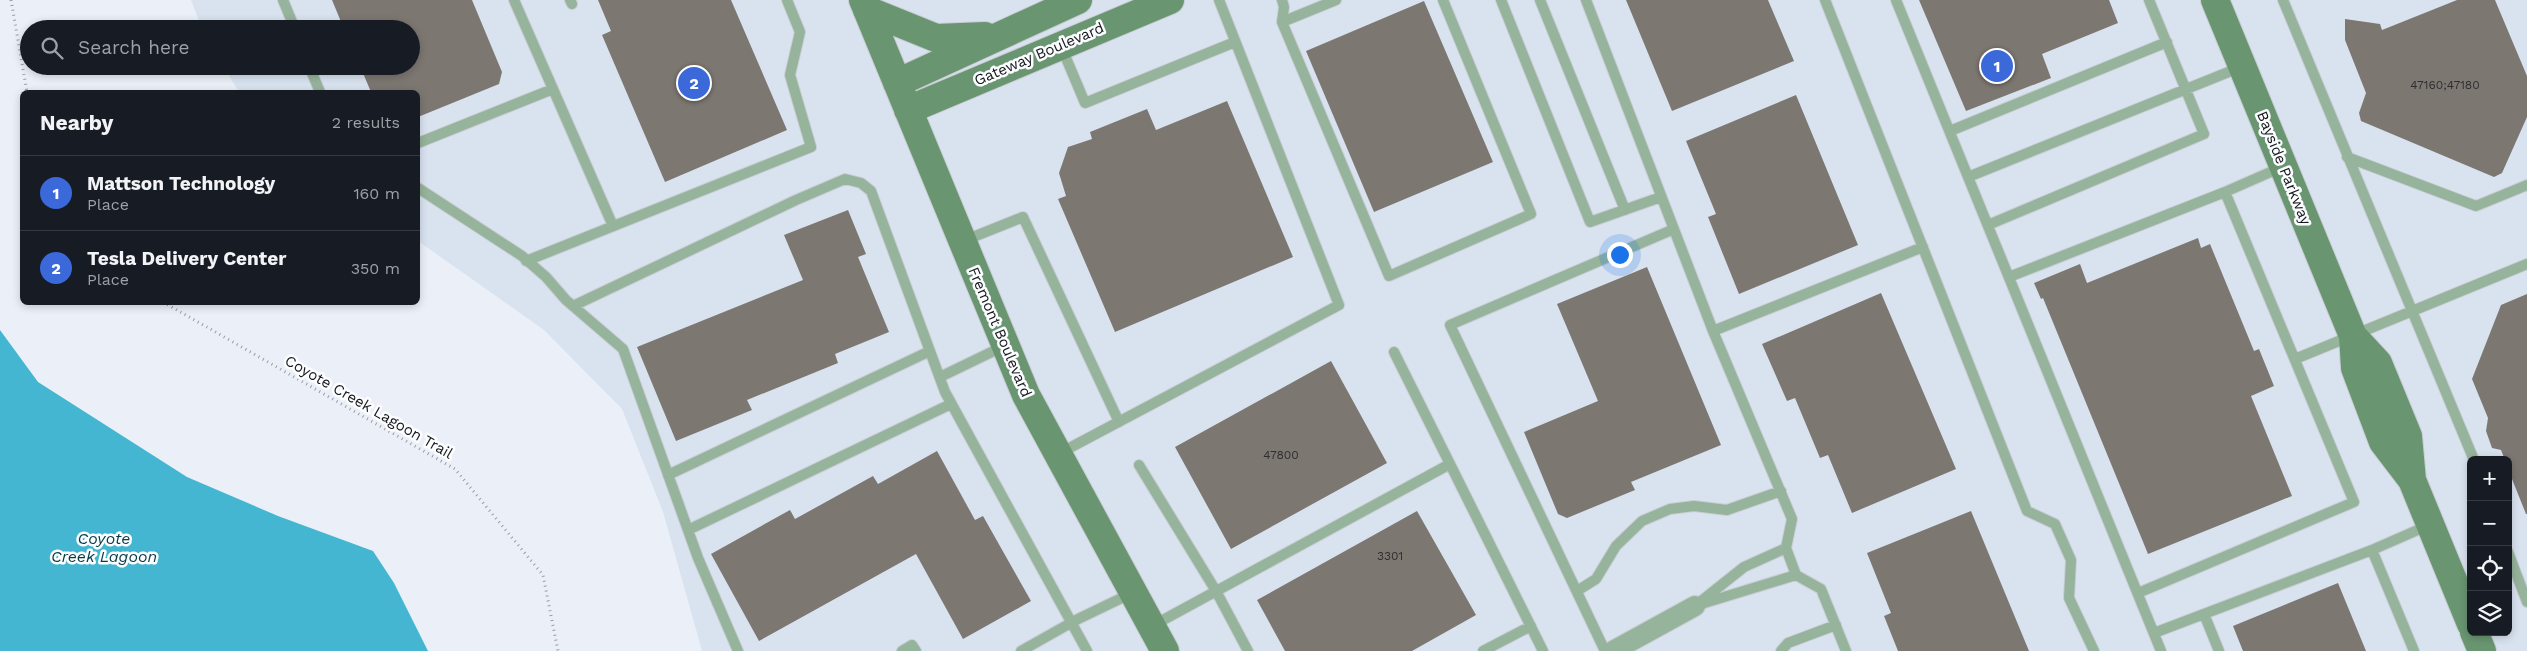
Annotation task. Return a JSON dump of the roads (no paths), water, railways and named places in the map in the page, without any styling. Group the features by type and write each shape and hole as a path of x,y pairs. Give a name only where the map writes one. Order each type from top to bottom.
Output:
{"street":[{"name":"Gateway Boulevard","path":"897,83 1078,0"},
{"name":"Gateway Boulevard","path":"908,110 1170,0"},
{"name":"Bayside Parkway","path":"2215,0 2353,336 2355,368 2383,442 2412,480 2467,614"},
{"path":"865,5 936,38 1001,35"},
{"name":"Fremont Boulevard","path":"865,5 1004,346 1057,455 1165,651"},
{"path":"1613,651 1695,606"},
{"path":"2476,636 2482,651"}],"lane":[{"path":"283,0 291,20"},
{"path":"514,0 613,226"},
{"path":"526,261 811,147 790,75 800,32 787,0"},
{"path":"1057,455 1339,306 1219,0"},
{"path":"1282,0 1284,6 1282,22 1389,276 1531,214 1443,0"},
{"path":"1282,22 1336,0"},
{"path":"1502,0 1590,222 1661,197"},
{"path":"1540,0 1625,210"},
{"path":"1586,0 1712,331 1792,519 1786,548 1796,575 1821,589 1846,651"},
{"path":"1825,0 2027,511 2055,524 2071,560 2069,598 2094,651"},
{"path":"1896,0 2161,651"},
{"path":"1988,225 2204,134 2150,0"},
{"path":"2284,0 2347,157 2472,456"},
{"path":"1060,45 1086,104 1235,42"},
{"path":"1950,131 2167,42"},
{"path":"1968,176 2242,66"},
{"path":"313,75 319,90"},
{"path":"420,143 554,89"},
{"path":"2347,157 2476,206 2527,185"},
{"path":"2009,277 2225,192 2284,166"},
{"path":"573,306 796,200 845,179 860,183 871,191 951,404 1087,651"},
{"path":"420,189 526,261 546,277 573,306 623,349 688,530 738,651"},
{"path":"2138,593 2354,502 2225,192"},
{"path":"961,242 1024,217 1119,422"},
{"path":"1605,651 1450,325 1674,229"},
{"path":"1712,331 1923,247"},
{"path":"2295,359 2527,264"},
{"path":"940,377 1004,346"},
{"path":"668,475 930,351"},
{"path":"1394,352 1543,651"},
{"path":"688,530 951,404"},
{"path":"1152,627 1450,464"},
{"path":"1139,465 1216,591 1248,651"},
{"path":"1577,591 1596,579 1616,546 1642,521 1670,509 1694,506 1727,510 1780,491"},
{"path":"2154,633 2372,550 2430,524"},
{"path":"1695,606 1744,567 1786,548"},
{"path":"2372,550 2414,651"},
{"path":"2512,563 2527,602"},
{"path":"1695,606 1796,575"},
{"path":"1021,651 1072,622 1133,593"},
{"path":"2204,614 2219,651"},
{"path":"1786,648 1836,625"},
{"path":"1483,651 1531,626"},
{"path":"902,651 912,645 916,651"}],"water":[{"name":"Coyote Creek Lagoon","path":"0,330 38,382 187,477 278,516 373,551 394,583 428,651 0,651"}],"place":[{"name":"Mattson Technology","path":"1997,66"},
{"name":"Tesla Delivery Center","path":"694,83"}]}
